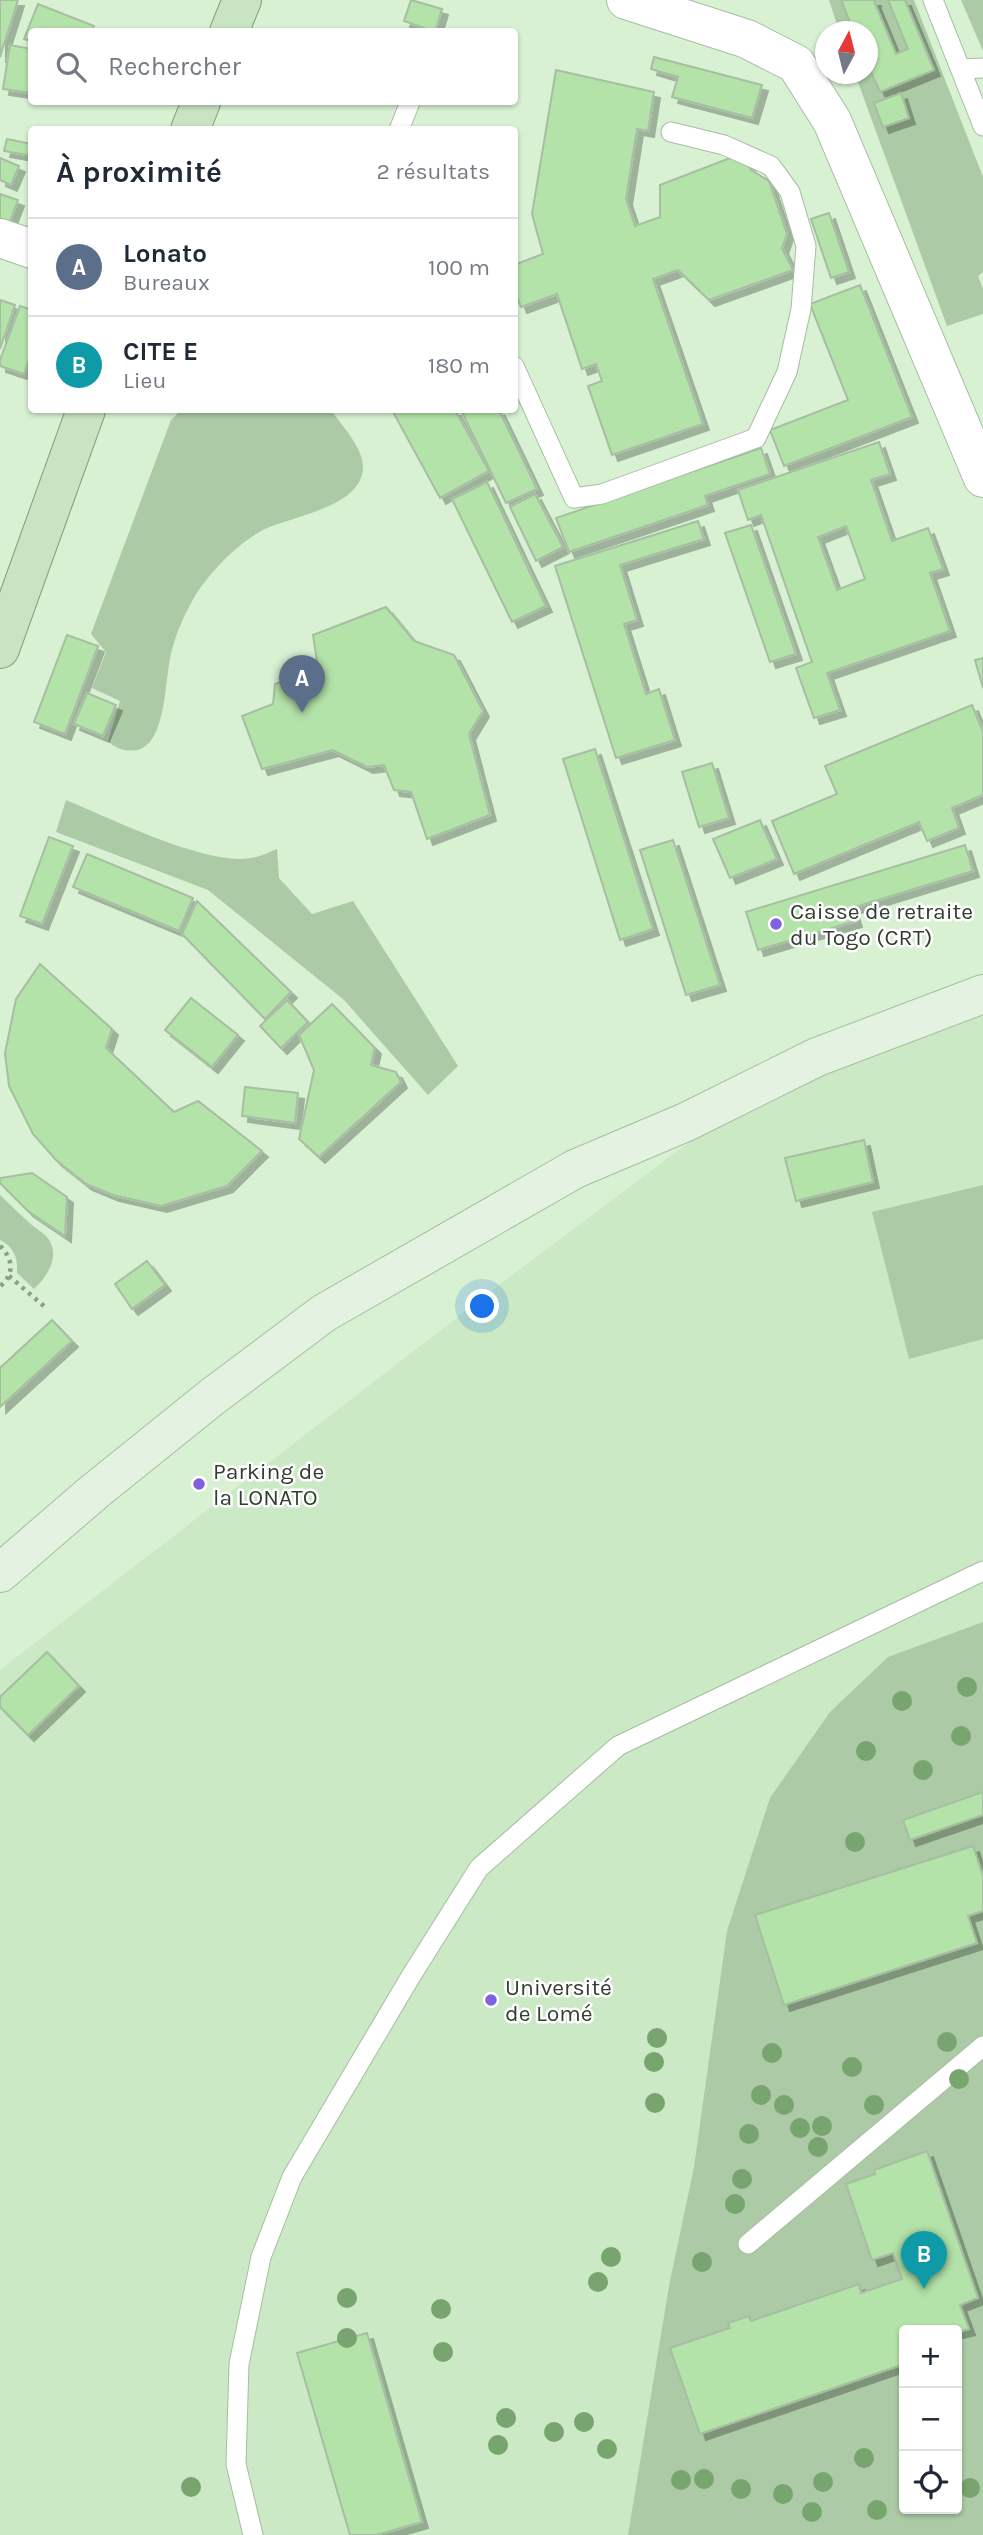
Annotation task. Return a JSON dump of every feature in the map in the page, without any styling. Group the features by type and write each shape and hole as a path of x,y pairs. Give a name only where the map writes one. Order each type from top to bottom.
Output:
{"main road":[{"path":"231,28 242,0"},
{"path":"192,126 200,105"},
{"path":"0,649 85,413"}],"street":[{"path":"626,0 747,39 796,64 832,121 983,478"},
{"path":"0,238 28,248"},
{"path":"0,1573 104,1483 324,1313 575,1169 686,1122 817,1057 983,994"}],"lane":[{"path":"933,0 983,126"},
{"path":"962,69 983,68"},
{"path":"401,126 409,105"},
{"path":"518,375 574,498 602,494 756,438 787,372 800,309 806,246 790,192 771,166 724,145 671,132"},
{"path":"253,2535 236,2464 239,2364 261,2257 292,2177 411,1976 479,1868 618,1746 983,1570"},
{"path":"748,2244 983,2046"}],"path":[{"path":"0,1246 10,1260 9,1276 0,1286"},
{"path":"9,1276 45,1307"}],"shaded area":[{"path":"829,0 914,0 983,177 983,272 978,276 983,289 983,314 947,326 859,84 878,84 878,21 836,21"},
{"path":"961,0 983,0 983,51"},
{"path":"178,413 333,413 356,445 363,469 359,482 350,493 322,509 263,530 234,550 209,577 191,602 176,636 169,661 160,722 154,735 147,745 137,750 125,750 108,741 120,701 92,688 106,652 91,634 171,420"},
{"path":"66,800 158,839 209,855 232,859 251,858 277,849 279,878 312,914 353,901 458,1066 428,1095 344,1000 208,890 56,832"},
{"name":"Université de Lomé","path":"983,1012 983,2535 0,2535 0,1670 520,1269 740,1104"},
{"path":"983,1185 983,1339 909,1359 872,1212"},
{"path":"0,1195 51,1243 51,1264 34,1289 17,1273 14,1254 9,1246 0,1240"},
{"path":"983,1622 983,2535 628,2535 669,2286 694,2167 727,1931 770,1798 830,1712 888,1657"}],"building":[{"path":"0,0 18,0 0,57"},
{"path":"411,0 442,9 436,28 424,28 404,21"},
{"path":"841,0 876,0 874,1 896,54 908,49 888,0 905,0 934,70 880,92 876,84 878,21 850,21"},
{"path":"38,4 94,26 93,28 28,28"},
{"path":"10,45 28,48 28,93 3,89"},
{"path":"654,57 762,85 752,118 672,97 678,77 651,69"},
{"path":"556,70 654,92 648,131 637,129 626,199 635,226 660,217 660,185 743,153 751,170 769,181 787,234 782,248 793,270 709,300 678,270 653,279 703,424 612,455 588,386 602,381 596,364 582,369 557,294 521,307 518,299 518,263 543,254 532,214"},
{"path":"901,93 909,118 883,127 874,103"},
{"path":"7,139 28,143 28,155 4,151"},
{"path":"0,158 19,166 11,185 0,180"},
{"path":"0,194 18,200 9,224 0,220"},
{"path":"829,213 849,272 831,278 811,219"},
{"path":"860,285 912,417 784,466 770,430 848,400 810,304"},
{"path":"0,300 15,305 0,349"},
{"path":"20,306 28,309 28,364 24,374 0,366"},
{"path":"394,413 457,413 489,471 440,498"},
{"path":"462,413 500,413 537,489 506,503"},
{"path":"879,442 890,474 871,480 892,541 928,528 943,569 930,573 950,631 827,673 840,710 814,718 796,668 812,662 761,515 748,520 738,490","holes":["846,526 865,579 837,590 818,537"]},
{"path":"761,448 770,474 705,496 708,505 569,552 556,518"},
{"path":"487,482 546,606 512,622 452,499"},
{"path":"535,494 563,547 536,561 510,507"},
{"path":"698,521 704,539 620,565 637,620 624,624 646,694 659,689 675,740 616,758 555,566"},
{"path":"751,525 796,654 770,662 725,533"},
{"path":"386,607 414,641 454,655 483,711 469,734 490,815 427,839 411,792 394,790 384,765 367,767 333,750 262,769 242,716 273,704 275,684 318,668 313,635"},
{"path":"67,635 98,646 65,734 34,722"},
{"path":"983,658 983,688 975,660"},
{"path":"87,693 116,705 103,736 74,724"},
{"path":"972,705 983,732 983,795 952,808 959,828 927,841 919,822 794,874 772,821 837,794 825,766"},
{"path":"595,749 653,929 620,940 563,759"},
{"path":"712,763 729,818 699,827 682,772"},
{"path":"760,820 777,859 730,878 713,839"},
{"path":"49,837 73,846 42,924 20,916"},
{"path":"673,840 720,985 686,995 640,850"},
{"path":"965,845 973,871 852,908 856,921 758,950 746,912"},
{"path":"87,854 193,898 179,931 73,887"},
{"path":"197,901 291,992 265,1019 182,934"},
{"path":"40,964 112,1029 106,1048 174,1112 198,1101 262,1151 227,1186 161,1206 113,1195 86,1184 56,1160 33,1134 9,1086 5,1053 16,999"},
{"path":"191,998 238,1035 212,1067 165,1030"},
{"path":"287,1000 308,1022 281,1048 260,1026"},
{"path":"332,1004 375,1048 371,1065 396,1072 401,1082 319,1157 299,1139 314,1070 299,1035"},
{"path":"245,1087 298,1093 295,1123 242,1116"},
{"path":"864,1140 873,1182 796,1201 785,1158"},
{"path":"32,1173 67,1197 65,1236 28,1211 0,1183 0,1178"},
{"path":"147,1261 165,1285 132,1309 115,1284"},
{"path":"52,1320 72,1341 0,1407 0,1368"},
{"path":"47,1652 79,1686 28,1735 0,1707 0,1697"},
{"path":"983,1792 983,1815 910,1840 903,1820"},
{"path":"973,1846 983,1876 983,1911 968,1916 977,1943 784,2005 755,1915"},
{"path":"927,2151 978,2298 960,2305 969,2329 962,2331 962,2325 899,2325 899,2366 700,2434 670,2348 730,2328 728,2323 749,2316 751,2321 859,2284 861,2293 902,2279 893,2253 872,2260 846,2184 875,2174 874,2170"},
{"path":"367,2333 422,2522 376,2535 350,2535 297,2353"}],"place":[{"name":"Lonato","path":"302,713"},
{"name":"Caisse de retraite du Togo (CRT)","path":"776,924"},
{"name":"Parking de la LONATO","path":"199,1484"},
{"name":"Université de Lomé","path":"491,2000"},
{"name":"CITE E","path":"924,2289"}]}
